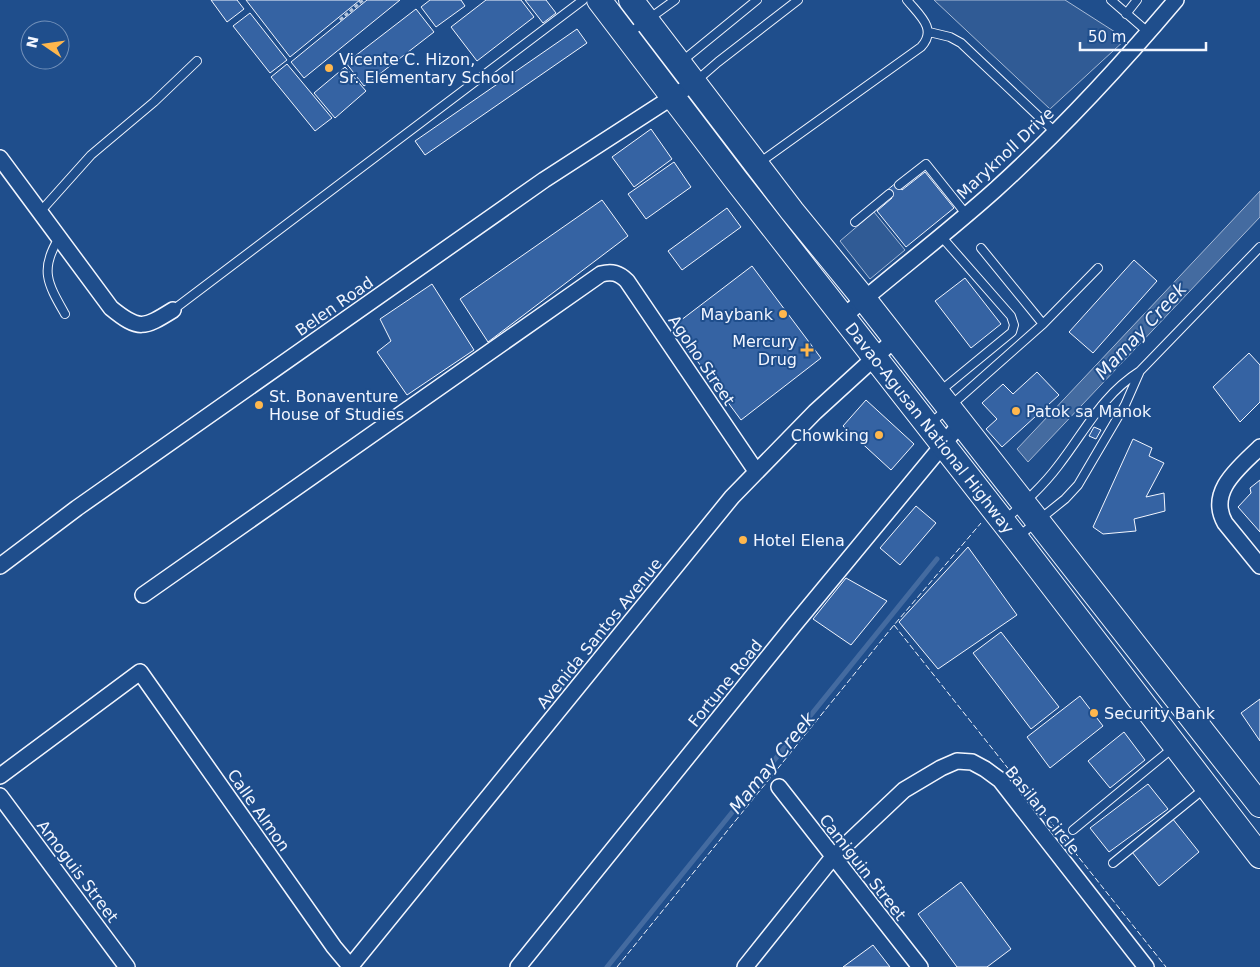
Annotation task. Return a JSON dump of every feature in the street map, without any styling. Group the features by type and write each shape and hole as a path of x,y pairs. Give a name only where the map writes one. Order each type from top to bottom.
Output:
{"main road":[{"name":"Davao-Agusan National Highway","path":"599,0 1260,856"},
{"name":"Davao-Agusan National Highway","path":"631,0 792,210 864,299 1260,805"},
{"path":"772,226 792,210"}],"street":[{"name":"Maryknoll Drive","path":"843,316 994,190 1055,132 1149,33 1176,0"},
{"name":"Belen Road","path":"0,566 77,508 544,180 694,83"},
{"path":"0,158 111,308 128,322 142,325 152,323 173,310"},
{"name":"Agoho Street","path":"143,595 601,274 615,273 628,281 756,471"},
{"name":"Avenida Santos Avenue","path":"350,967 720,512 756,471 814,412 895,339"},
{"name":"Fortune Road","path":"518,967 943,444 949,408"},
{"path":"1260,447 1231,476 1222,488 1219,500 1221,515 1225,522 1260,566"},
{"name":"Calle Almon","path":"0,776 140,672 350,967"},
{"name":"Basilan Circle","path":"745,967 833,857 904,790 940,768 957,762 972,762 1000,780 1146,967"},
{"name":"Camiguin Street","path":"780,787 920,967"},
{"name":"Amoguis Street","path":"0,796 127,967"}],"lane":[{"path":"173,310 583,0"},
{"path":"626,35 675,0"},
{"path":"679,64 757,0"},
{"path":"694,83 798,0"},
{"path":"757,164 921,47 926,41 929,32 927,24 908,0"},
{"path":"1111,0 1149,33"},
{"path":"1126,14 1138,0"},
{"path":"929,32 950,37 961,43 1055,132"},
{"path":"40,212 91,155 154,102 197,61"},
{"path":"899,185 926,164 966,214"},
{"path":"855,222 889,194"},
{"path":"940,235 1012,316 1014,325 1012,332 949,408"},
{"path":"59,238 51,251 47,268 51,290 65,314"},
{"path":"1010,530 1031,512 1086,424 1110,395 1140,371 1260,246"},
{"path":"981,248 1043,324"},
{"path":"929,426 1043,324 1098,268"},
{"path":"1010,530 1031,512 1065,498 1078,485 1125,405 1140,371"},
{"path":"1073,830 1175,746"},
{"path":"1113,863 1207,787"}],"path":[{"path":"340,20 363,0"}],"shaded area":[{"path":"934,0 1065,0 1126,39 1050,109"},
{"path":"874,212 905,250 870,279 840,241"}],"water":[{"path":"1260,191 1260,217 1028,462 1017,449"}],"building":[{"path":"211,0 237,0 244,9 227,22"},
{"path":"246,0 360,0 290,57"},
{"path":"367,0 400,0 304,78 291,62"},
{"path":"430,0 461,0 465,6 436,27 421,7"},
{"path":"486,0 521,0 534,17 477,61 451,27"},
{"path":"525,0 546,0 556,13 543,23"},
{"path":"416,9 434,32 364,86 346,63"},
{"path":"250,13 287,60 270,73 233,26"},
{"path":"577,29 587,43 425,155 415,141"},
{"path":"287,64 332,118 315,131 271,77"},
{"path":"345,67 366,91 335,118 314,93"},
{"path":"651,129 672,159 634,187 612,157"},
{"path":"674,162 691,187 646,219 628,194"},
{"path":"925,172 954,208 906,247 877,211 892,198 886,191 897,182 902,190"},
{"path":"602,200 628,236 488,342 460,299"},
{"path":"727,208 741,227 682,270 668,251"},
{"path":"1134,260 1157,281 1093,353 1069,332"},
{"path":"752,266 821,358 741,420 672,327"},
{"path":"965,278 1001,324 971,348 935,301"},
{"path":"432,284 474,350 407,395 377,352 391,341 380,319"},
{"path":"1249,353 1260,365 1260,402 1240,422 1213,387"},
{"name":"Patok sa Manok","path":"1037,372 1059,395 1002,447 986,429 997,419 982,403 1003,384 1013,394"},
{"name":"Chowking","path":"866,400 914,444 891,470 843,426"},
{"path":"1094,427 1101,430 1096,439 1089,436"},
{"path":"1133,439 1152,448 1149,456 1164,463 1146,497 1164,493 1165,511 1134,519 1136,531 1103,534 1093,527"},
{"path":"1260,480 1260,532 1238,507 1251,493 1250,488"},
{"path":"916,506 936,523 900,565 880,548"},
{"path":"968,547 1017,615 938,669 899,622"},
{"path":"846,578 887,601 851,645 813,619"},
{"path":"1001,632 1059,707 1031,729 973,653"},
{"path":"1080,696 1103,726 1050,768 1027,737"},
{"path":"1260,699 1260,741 1241,713"},
{"path":"1124,732 1145,760 1110,788 1088,761"},
{"path":"1148,784 1168,809 1109,852 1090,828"},
{"path":"1172,818 1199,852 1159,886 1132,852"},
{"path":"961,882 1011,949 987,967 957,967 918,914"},
{"path":"873,945 890,967 843,967"}],"waterway":[{"name":"Mamay Creek","path":"607,967 937,559"}],"fence":[{"path":"617,967 894,625 981,523"},
{"path":"894,625 1166,967"}],"place":[{"name":"Vicente C. Hizon, Sr. Elementary School","path":"329,68"},
{"name":"Maybank","path":"783,314"},
{"name":"Mercury Drug","path":"807,350"},
{"name":"St. Bonaventure House of Studies","path":"259,405"},
{"name":"Patok sa Manok","path":"1016,411"},
{"name":"Chowking","path":"879,435"},
{"name":"Hotel Elena","path":"743,540"},
{"name":"Security Bank","path":"1094,713"}]}
